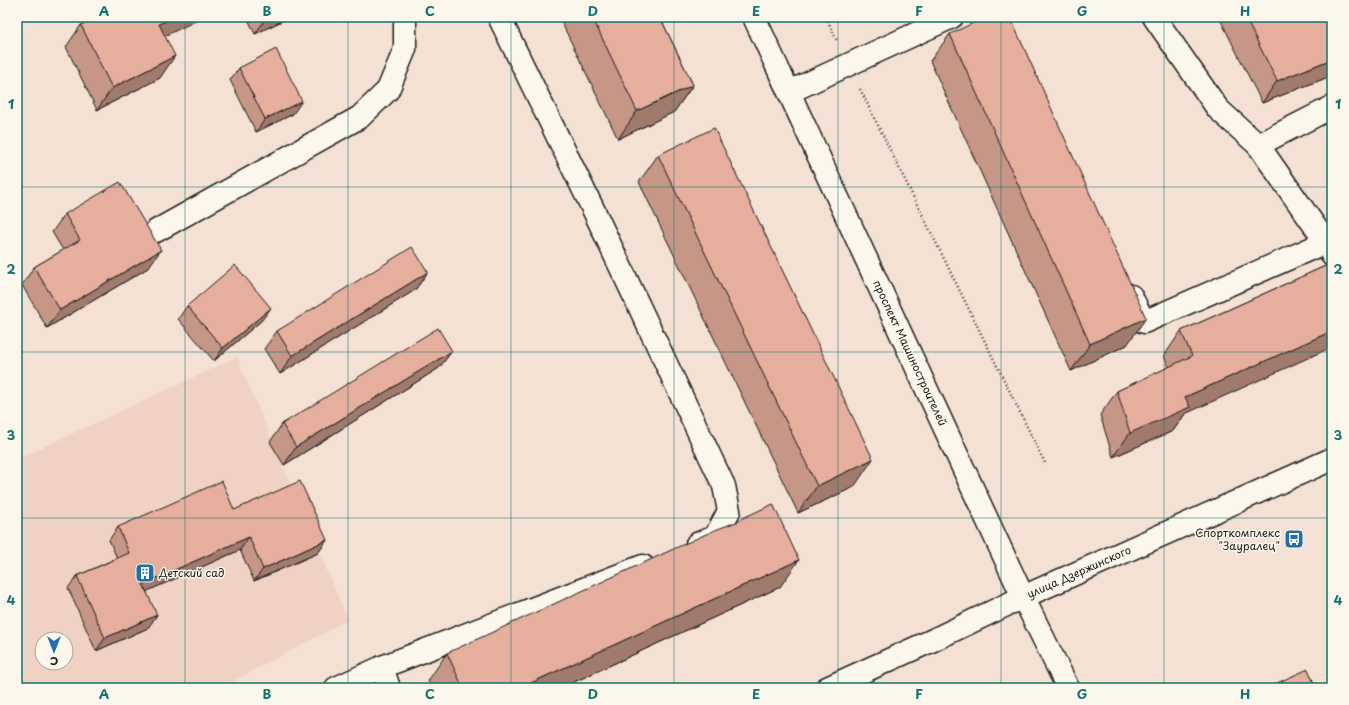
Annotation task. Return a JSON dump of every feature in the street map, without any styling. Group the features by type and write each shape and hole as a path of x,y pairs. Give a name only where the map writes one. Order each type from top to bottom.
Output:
{"main road":[{"path":"156,231 360,117 388,90 405,49 405,17"},
{"path":"336,688 382,667 716,537 729,511 724,486 595,213 499,17"},
{"name":"проспект Машиностроителей","path":"754,17 1023,597 1068,688"},
{"path":"789,92 952,17"},
{"path":"1124,280 1144,322 1329,249 1258,145 1218,109 1154,17"},
{"path":"1258,145 1332,107"},
{"name":"улица Дзержинского","path":"827,688 1023,597 1332,459"},
{"path":"382,667 389,688"}],"path":[{"path":"826,17 1046,465"}],"shaded area":[{"path":"237,357 348,620 221,688 17,688 17,459"}],"building":[{"path":"97,17 174,17 159,24 175,56 112,88 81,25"},
{"path":"592,17 660,17 693,85 637,111"},
{"path":"986,17 1010,17 1146,318 1090,344 950,34"},
{"path":"1245,17 1326,17 1332,28 1332,59 1277,81"},
{"path":"276,49 302,101 265,119 239,68"},
{"path":"714,128 873,459 817,486 658,155"},
{"path":"120,182 161,250 60,310 34,267 80,240 65,214"},
{"path":"412,247 428,272 292,356 277,331"},
{"path":"1332,263 1332,331 1185,397 1190,407 1130,433 1117,391 1192,356 1181,331"},
{"path":"235,265 271,308 223,348 187,306"},
{"path":"438,328 452,351 296,447 282,424"},
{"name":"Детский сад","path":"222,481 234,510 300,481 327,540 263,569 249,537 143,584 157,615 105,638 77,576 129,553 118,527"},
{"path":"773,504 799,560 520,688 463,688 447,653 715,530 739,521"},
{"path":"1308,669 1316,688 1266,688"}],"place":[{"name":"Спорткомплекс \"Зауралец\"","path":"1294,539"},
{"name":"Детский сад","path":"145,573"}]}
